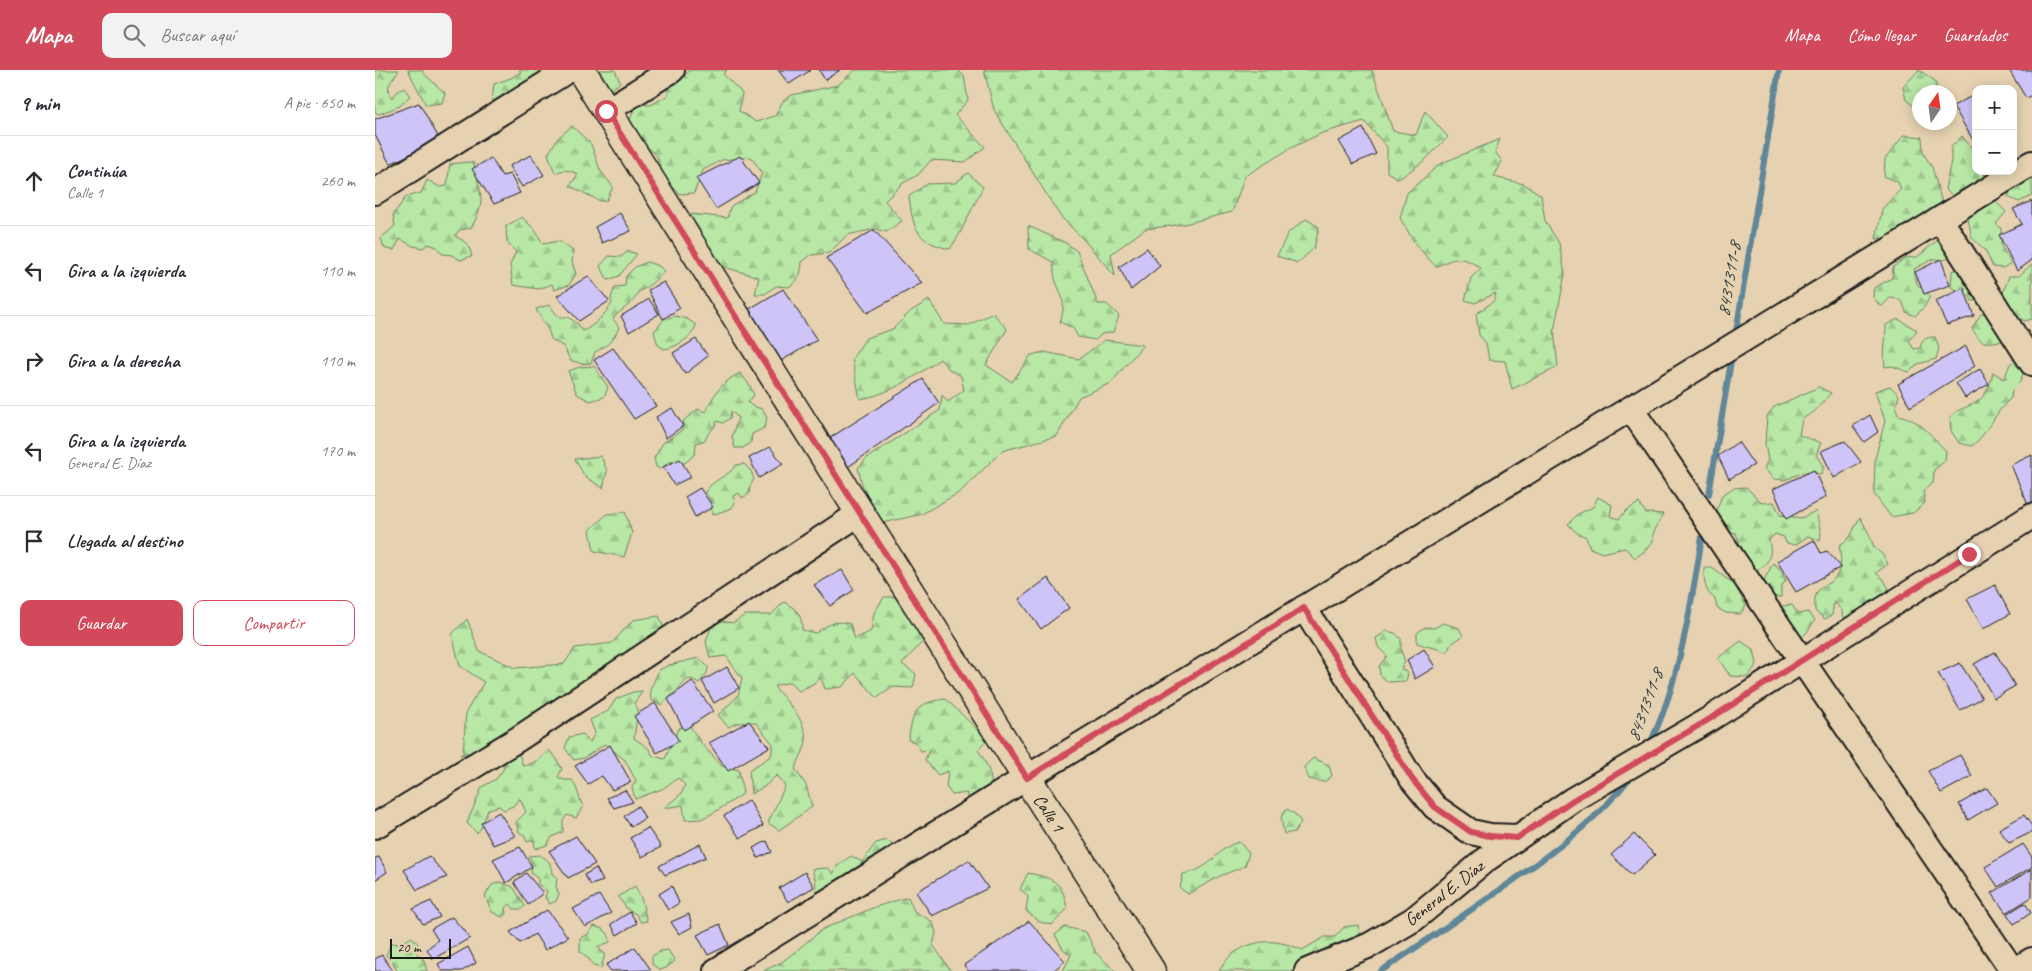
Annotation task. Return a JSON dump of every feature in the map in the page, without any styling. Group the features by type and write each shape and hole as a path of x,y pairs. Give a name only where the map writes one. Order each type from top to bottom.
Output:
{"street":[{"path":"375,192 568,70"},
{"name":"Calle 1","path":"581,70 1027,778 1151,971"},
{"path":"606,111 672,70"},
{"path":"716,971 1027,778 2032,163"},
{"path":"1940,219 2032,363"},
{"path":"1631,409 2014,971 2032,960"},
{"path":"375,826 518,739 860,513"},
{"name":"General E. Díaz","path":"1307,971 1370,945 1414,919 1484,861 1573,800 1708,720 2032,516"},
{"path":"1304,608 1412,779 1435,807 1471,832 1490,836 1517,838"}],"green space":[{"path":"375,70 399,70 390,84 389,94 392,98 398,91 404,88 410,96 400,106 379,114 375,112"},
{"path":"408,70 422,70 445,93 442,103 426,105"},
{"path":"519,70 543,70 543,74 506,106 492,102 494,84 511,78 521,72"},
{"path":"586,70 615,70 620,82 607,94"},
{"path":"690,70 727,70 723,74 742,93 739,111 756,122 775,116 783,101 792,95 838,85 855,70 958,70 964,76 968,100 955,115 985,147 965,162 931,160 918,175 903,183 885,201 902,221 886,232 875,229 847,235 829,253 811,255 802,262 799,277 789,287 776,286 765,294 755,294 759,277 724,267 711,258 687,224 692,214 727,218 731,206 755,192 762,173 751,157 722,160 703,170 694,193 680,194 664,178 657,156 642,142 629,122 636,104 651,105 668,95 668,82 682,78"},
{"path":"984,70 1372,70 1393,131 1416,135 1425,111 1448,137 1425,160 1399,179 1387,172 1387,147 1364,121 1322,133 1291,148 1245,176 1232,212 1184,224 1145,229 1111,254 1115,276 1060,216 994,110"},
{"path":"1919,70 1934,80 1936,85 1912,85 1912,105 1906,100 1903,87"},
{"path":"572,126 591,144 600,170 613,187 606,201 600,201 570,186 578,174 567,170 555,173 548,154 558,138"},
{"path":"1904,135 1922,137 1923,153 1932,167 1943,207 1898,238 1876,239 1882,209 1901,189 1898,182 1884,176 1885,159"},
{"path":"1962,136 1972,148 1972,175 1984,175 1978,185 1954,197 1945,189 1951,161 1951,147"},
{"path":"1500,139 1495,152 1502,161 1494,177 1524,184 1541,195 1545,221 1559,243 1565,274 1554,331 1558,367 1512,389 1505,361 1489,360 1486,343 1479,335 1476,314 1494,301 1496,293 1475,303 1465,300 1471,278 1481,268 1469,261 1459,259 1454,259 1436,267 1416,245 1400,218 1407,193 1440,164"},
{"path":"474,163 481,203 471,228 459,230 456,237 467,244 472,256 460,260 452,255 442,254 437,247 428,244 423,248 413,246 400,239 394,250 386,249 381,238 395,226 393,215 406,197 421,193 427,180 440,187 447,186 450,164"},
{"path":"968,173 983,187 950,249 923,238 918,232 912,217 909,196 927,184 955,183"},
{"path":"2032,174 2032,196 2019,202 2008,197 2015,182"},
{"path":"1995,201 2006,212 1996,224 2001,228 2001,246 2011,263 2003,268 1993,267 1985,250 1972,238 1968,219 1982,203"},
{"path":"522,217 535,230 543,244 559,241 573,251 572,262 576,274 569,285 554,290 552,284 539,289 513,285 510,265 516,252 507,243 506,226"},
{"path":"1306,219 1319,227 1314,248 1298,263 1277,256 1288,233"},
{"path":"1028,226 1064,242 1077,251 1098,304 1107,304 1119,316 1113,332 1102,334 1095,340 1078,337 1073,328 1060,322 1063,301 1055,280 1053,262 1029,249"},
{"path":"1939,239 1952,256 1944,260 1933,259 1914,269 1917,284 1930,296 1925,306 1915,316 1906,312 1903,303 1898,299 1890,298 1881,307 1873,297 1874,288 1892,278 1893,267 1905,258 1917,257"},
{"path":"628,251 637,254 619,276 608,280 600,266 609,256 621,257"},
{"path":"647,262 659,266 664,271 652,283 638,292 634,300 613,319 619,327 613,339 595,352 591,363 582,364 570,360 564,347 551,339 536,309 549,305 559,317 568,317 578,324 583,331 588,329 603,316 612,303 611,298 615,287 625,286 626,276 635,267"},
{"path":"2032,264 2032,319 2025,321 2007,312 2003,293 2009,276 2019,276"},
{"path":"1962,268 1981,300 1972,301 1970,296 1951,287 1952,271"},
{"path":"929,300 944,324 969,325 993,313 1007,329 986,365 1012,382 1031,355 1044,352 1079,359 1105,340 1143,345 1111,383 1079,397 1057,436 1002,451 960,492 922,514 883,523 863,488 858,468 867,458 940,410 942,395 948,402 964,390 961,376 949,369 940,359 892,389 860,399 852,359 866,338 893,329 911,311"},
{"path":"1994,312 2005,332 2002,341 1984,342 1972,328 1981,314"},
{"path":"675,316 687,319 696,325 691,334 683,341 674,347 664,349 658,345 654,332 664,319"},
{"path":"1898,319 1917,330 1909,341 1914,349 1920,348 1925,339 1935,337 1939,348 1936,359 1918,364 1909,372 1892,366 1885,367 1886,325"},
{"path":"2018,358 2026,365 2020,382 2012,390 2011,398 1983,435 1972,446 1959,443 1951,431 1950,417 1980,400 1988,387 1993,372 2004,379 2010,364"},
{"path":"594,366 608,387 604,397 590,401 577,394 568,371 580,367"},
{"path":"740,373 749,384 754,395 748,402 752,406 762,409 767,418 764,428 752,434 751,442 743,448 735,448 732,437 738,418 731,411 730,418 723,423 717,421 705,440 696,443 695,454 685,463 670,462 660,469 656,467 654,458 663,443 682,430 683,421 698,409 706,412 719,389 728,380"},
{"path":"1890,386 1899,395 1896,408 1898,415 1918,424 1946,451 1945,461 1934,470 1933,483 1923,491 1925,503 1913,513 1891,517 1874,494 1875,459 1885,421 1875,391"},
{"path":"1819,387 1831,393 1814,412 1802,419 1799,435 1821,443 1816,455 1824,467 1821,474 1804,472 1785,480 1773,479 1764,468 1768,460 1765,444 1767,416 1774,407"},
{"path":"601,456 607,471 603,488 585,477 575,459"},
{"path":"744,464 751,471 754,479 750,486 749,494 742,498 739,493 733,496 735,502 732,508 712,515 711,501 705,492 736,465"},
{"path":"1746,487 1762,503 1774,502 1780,515 1801,518 1816,511 1821,534 1820,541 1808,536 1795,545 1786,543 1784,537 1775,534 1769,540 1770,556 1768,560 1762,567 1752,573 1736,533 1728,532 1716,513 1722,495 1733,488"},
{"path":"1598,497 1612,505 1610,516 1619,519 1627,510 1639,503 1646,513 1663,514 1653,534 1653,541 1646,550 1635,558 1625,548 1602,553 1590,548 1586,537 1577,533 1568,524 1578,514 1593,507"},
{"path":"625,512 632,533 624,557 594,551 590,530 607,514"},
{"path":"1860,517 1874,547 1883,555 1888,564 1876,573 1884,580 1889,589 1882,594 1878,604 1843,624 1842,611 1834,601 1832,615 1825,619 1815,611 1815,598 1820,588 1837,575 1841,560 1839,546 1850,537"},
{"path":"1773,563 1779,568 1786,580 1781,587 1781,597 1766,597 1760,588"},
{"path":"1704,568 1712,568 1734,584 1746,606 1740,614 1726,613 1717,608 1715,599 1711,596 1705,585"},
{"path":"884,597 895,597 905,613 921,624 926,638 902,664 916,674 913,688 893,687 877,698 855,673 842,687 825,689 821,678 799,691 790,682 774,686 799,717 805,732 806,743 795,769 806,785 812,807 779,830 768,823 785,786 777,775 765,786 751,794 749,770 771,756 773,744 755,722 737,723 728,727 718,715 738,696 742,678 726,656 710,658 706,642 712,623 722,621 733,623 745,615 771,615 784,602 798,613 802,630 816,633 832,624 840,622 850,624 855,639 871,631 874,613"},
{"path":"1792,605 1798,614 1808,612 1815,620 1800,639 1778,613 1781,606"},
{"path":"659,616 665,631 495,747 460,755 463,754 466,712 484,682 460,666 452,634 467,619 479,651 515,668 564,664 575,648 612,643 633,620"},
{"path":"1443,623 1459,628 1463,636 1451,644 1447,652 1417,643 1417,633 1425,627 1434,628"},
{"path":"1387,631 1395,633 1401,639 1401,650 1405,662 1401,669 1408,673 1406,681 1388,682 1380,675 1379,666 1387,656 1378,647 1376,638"},
{"path":"1741,641 1754,650 1757,664 1748,677 1730,676 1718,658"},
{"path":"699,658 708,667 707,673 699,683 691,679 684,681 662,705 651,700 650,690 659,670 669,665"},
{"path":"643,691 634,703 638,709 634,738 648,748 653,756 665,759 678,729 688,723 701,743 722,766 739,770 743,794 701,819 685,820 683,805 664,808 681,794 685,785 678,778 662,789 635,799 632,787 636,781 625,760 605,744 584,758 574,760 565,748 569,737 583,734 590,742 595,733 590,720 608,711 616,699 633,692"},
{"path":"946,699 987,739 978,750 988,768 992,789 966,810 967,793 952,795 946,787 948,771 938,775 925,760 929,750 921,751 915,742 908,740 917,710 927,703"},
{"path":"508,750 519,754 523,766 531,764 549,750 562,769 558,777 564,780 572,780 576,786 583,806 576,818 567,815 563,821 563,832 552,837 547,845 535,849 534,840 527,842 524,835 519,832 516,822 526,812 520,799 513,806 504,810 499,806 489,809 477,833 467,823 482,787 496,779 503,770"},
{"path":"1313,758 1329,765 1332,776 1324,782 1309,779 1304,767"},
{"path":"1287,809 1296,815 1301,822 1295,832 1284,834 1281,817"},
{"path":"887,840 895,847 817,896 812,869 829,868 833,874 838,865 851,856 862,862 876,843"},
{"path":"1239,842 1249,853 1245,866 1220,876 1188,894 1180,888 1183,874 1205,866 1227,847"},
{"path":"539,855 549,862 552,874 557,878 556,886 559,894 556,901 550,904 545,898 547,891 538,884 538,879 531,873 532,864 529,856"},
{"path":"1028,873 1051,879 1060,887 1063,893 1067,909 1052,925 1040,922 1026,911 1028,896 1020,889"},
{"path":"500,882 513,887 525,906 521,909 514,909 510,904 505,908 506,914 502,917 492,912 485,896 492,885"},
{"path":"635,886 641,898 647,921 641,922 636,914 628,910 618,897"},
{"path":"908,897 914,911 933,922 936,933 933,945 951,971 763,971 782,962 823,929 875,907"},
{"path":"1358,925 1361,937 1300,971 1219,971 1232,955 1251,945 1276,942 1302,950 1325,937 1335,937 1344,927"},
{"path":"594,926 605,931 610,942 597,947 605,954 601,968 593,966 589,959 580,951 580,938 588,934"},
{"path":"1065,927 1086,932 1096,953 1115,971 1063,971 1071,955 1063,949 1055,935"},
{"path":"412,937 418,944 415,952 424,960 427,971 397,971 393,962 386,955 391,943 400,944"},
{"path":"668,950 675,961 660,970 652,964 652,956 661,951"}],"building":[{"path":"778,70 811,70 789,84"},
{"path":"819,70 840,70 825,80"},
{"path":"2009,70 2032,70 2032,95 2026,98"},
{"path":"1972,96 1972,138 1957,113 1957,104"},
{"path":"419,103 440,140 390,164 375,135 375,119"},
{"path":"1363,128 1376,154 1353,164 1339,141"},
{"path":"531,155 544,175 522,187 509,166"},
{"path":"740,156 759,183 716,209 696,178"},
{"path":"491,158 502,176 510,174 520,193 494,204 472,169"},
{"path":"2032,201 2032,260 2017,271 1999,235 2022,224 2013,209"},
{"path":"620,213 631,231 602,243 595,227"},
{"path":"874,230 922,283 867,313 826,258"},
{"path":"1147,248 1160,266 1131,290 1119,267"},
{"path":"1941,259 1950,285 1924,294 1915,272"},
{"path":"588,276 609,301 579,321 557,296"},
{"path":"664,282 680,308 663,319 648,290"},
{"path":"1964,288 1974,316 1947,325 1935,301"},
{"path":"783,289 817,340 774,365 744,312"},
{"path":"649,299 659,314 629,332 621,316"},
{"path":"696,339 708,356 685,374 673,353"},
{"path":"1966,346 1975,366 1910,407 1898,384"},
{"path":"613,348 656,406 634,419 594,360"},
{"path":"1980,369 1989,384 1965,398 1956,383"},
{"path":"923,379 939,403 841,472 825,441"},
{"path":"672,408 683,426 666,438 656,417"},
{"path":"1870,415 1878,432 1864,442 1853,426"},
{"path":"1845,441 1861,462 1834,478 1821,451"},
{"path":"1738,442 1754,465 1729,479 1718,456"},
{"path":"770,447 783,464 759,478 749,458"},
{"path":"2032,455 2032,504 2028,505 2011,465"},
{"path":"680,459 691,477 674,485 663,467"},
{"path":"1814,470 1826,497 1786,519 1773,489"},
{"path":"700,488 713,507 695,517 685,497"},
{"path":"1814,540 1821,553 1827,551 1841,567 1796,592 1777,561"},
{"path":"842,570 854,590 830,606 814,585"},
{"path":"1048,578 1069,608 1041,629 1019,599"},
{"path":"1995,585 2010,614 1983,629 1967,599"},
{"path":"1424,649 1435,667 1415,679 1407,660"},
{"path":"1995,652 2015,686 1994,698 1974,664"},
{"path":"1960,663 1982,698 1960,710 1938,673"},
{"path":"727,667 739,688 714,703 702,681"},
{"path":"692,681 713,711 684,730 668,699"},
{"path":"655,703 679,741 657,753 634,716"},
{"path":"749,721 769,747 728,771 709,743"},
{"path":"610,745 631,782 612,790 602,776 588,784 575,766"},
{"path":"1960,755 1972,776 1941,793 1928,771"},
{"path":"1987,788 1997,803 1968,820 1959,804"},
{"path":"625,790 633,802 614,808 607,798"},
{"path":"749,800 763,826 740,838 724,816"},
{"path":"638,806 645,818 631,827 624,816"},
{"path":"499,812 515,836 493,845 481,823"},
{"path":"2024,815 2032,826 2032,832 2009,843 1999,829"},
{"path":"648,828 661,847 642,857 630,838"},
{"path":"1634,834 1655,855 1632,875 1611,855"},
{"path":"576,836 595,864 568,878 549,851"},
{"path":"767,841 772,852 758,858 753,848"},
{"path":"700,844 706,857 665,875 659,866"},
{"path":"2023,844 2032,857 2032,867 1998,887 1985,867"},
{"path":"520,847 532,867 506,883 493,859"},
{"path":"429,856 447,877 417,890 404,870"},
{"path":"379,857 387,872 375,880 375,858"},
{"path":"969,860 988,888 932,916 916,892"},
{"path":"596,868 603,881 591,885 584,875"},
{"path":"2032,869 2032,897 2006,913 1992,893"},
{"path":"805,872 814,887 788,902 779,888"},
{"path":"526,873 543,893 528,905 514,882"},
{"path":"672,886 679,903 668,910 659,894"},
{"path":"599,895 611,913 585,927 573,909"},
{"path":"431,901 440,917 423,924 413,909"},
{"path":"2025,903 2031,913 2014,924 2007,914"},
{"path":"547,910 568,937 545,950 535,934 520,943 510,932"},
{"path":"630,912 637,923 617,935 611,924"},
{"path":"689,914 692,927 679,934 671,922"},
{"path":"452,917 470,938 433,959 427,949 438,940 431,929"},
{"path":"1029,921 1065,961 1053,971 968,971 964,965"},
{"path":"720,924 729,945 708,955 697,935"},
{"path":"468,947 476,963 462,971 442,971 438,964"},
{"path":"635,947 651,970 611,971 606,965"},
{"path":"382,955 393,971 375,971 375,959"}],"waterway":[{"name":"8431311-8","path":"1735,338 1779,70"},
{"name":"8431311-8","path":"1709,494 1732,355"},
{"name":"8431311-8","path":"1649,745 1668,698 1683,644 1702,537"},
{"name":"8431311-8","path":"1381,971 1562,845 1606,806 1631,776"}],"route":[{"path":"606,111 1027,778 1304,608 1412,779 1435,807 1471,832 1490,836 1517,838 1573,800 1708,720 1969,554"}]}
